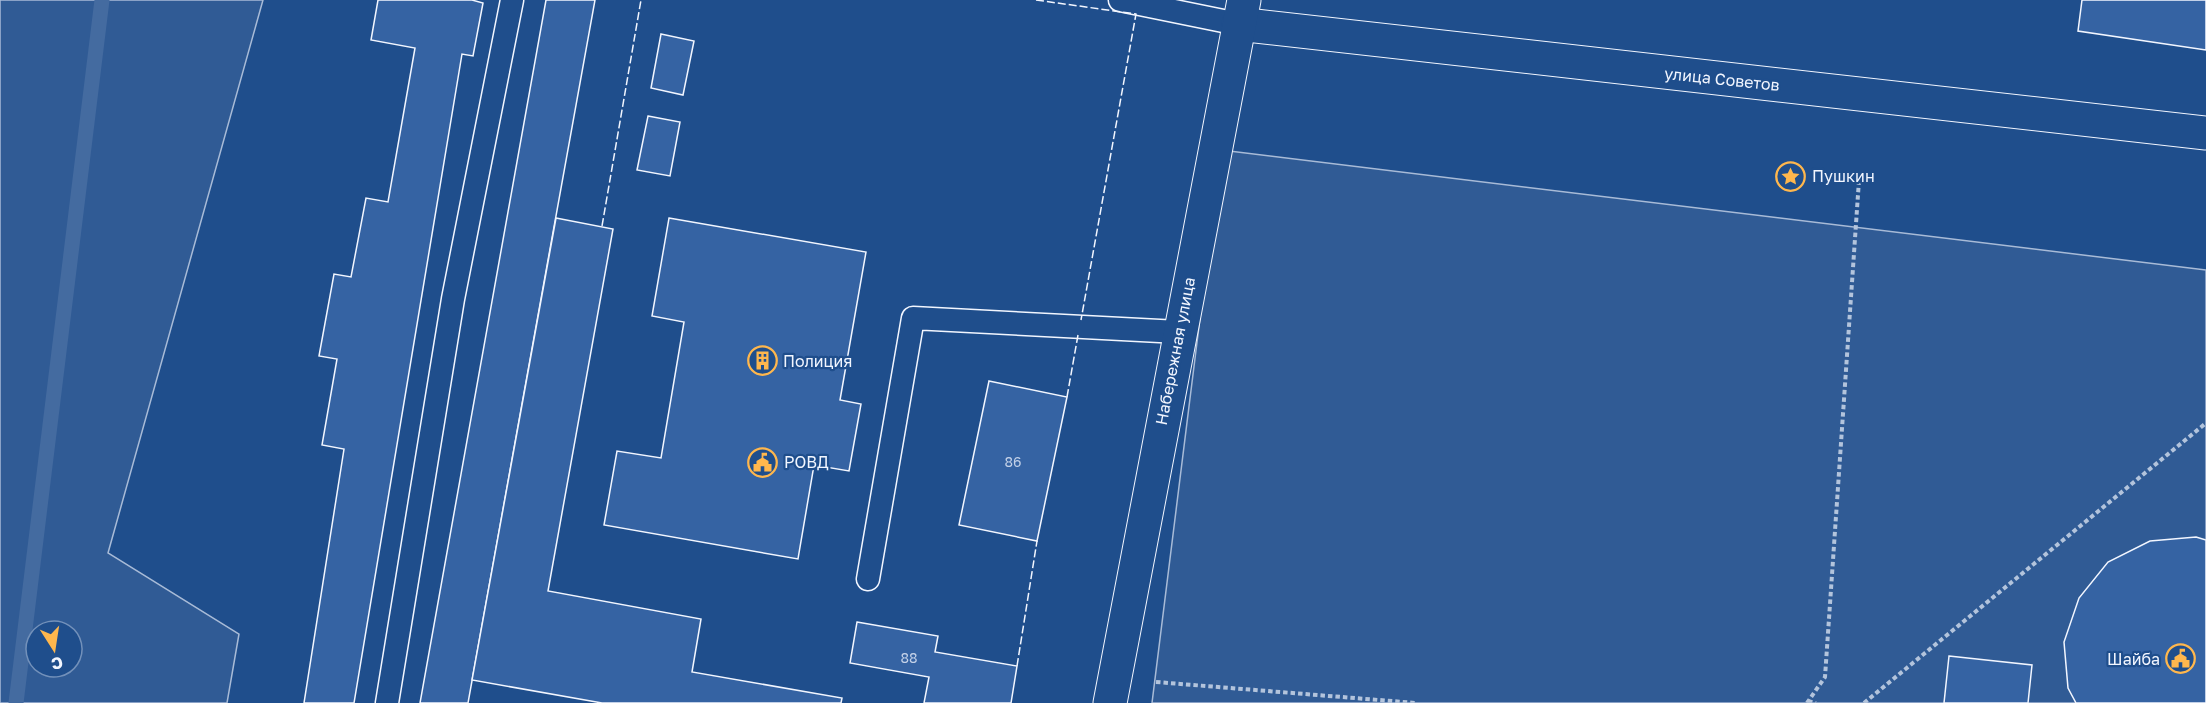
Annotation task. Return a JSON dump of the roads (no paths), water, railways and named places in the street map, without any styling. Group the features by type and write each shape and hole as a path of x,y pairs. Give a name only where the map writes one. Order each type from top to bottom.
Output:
{"street":[{"name":"улица Советов","path":"1241,12 2206,134"},
{"name":"Набережная улица","path":"1110,703 1241,12"}],"lane":[{"path":"387,703 453,299 512,0"},
{"path":"1120,0 1241,12"},
{"path":"868,579 913,318 1179,332"}],"waterway":[{"path":"16,703 102,0"}],"place":[{"name":"Пушкин","path":"1791,176"},
{"name":"Полиция","path":"762,361"},
{"name":"РОВД","path":"763,462"},
{"name":"Шайба","path":"2181,659"}]}
